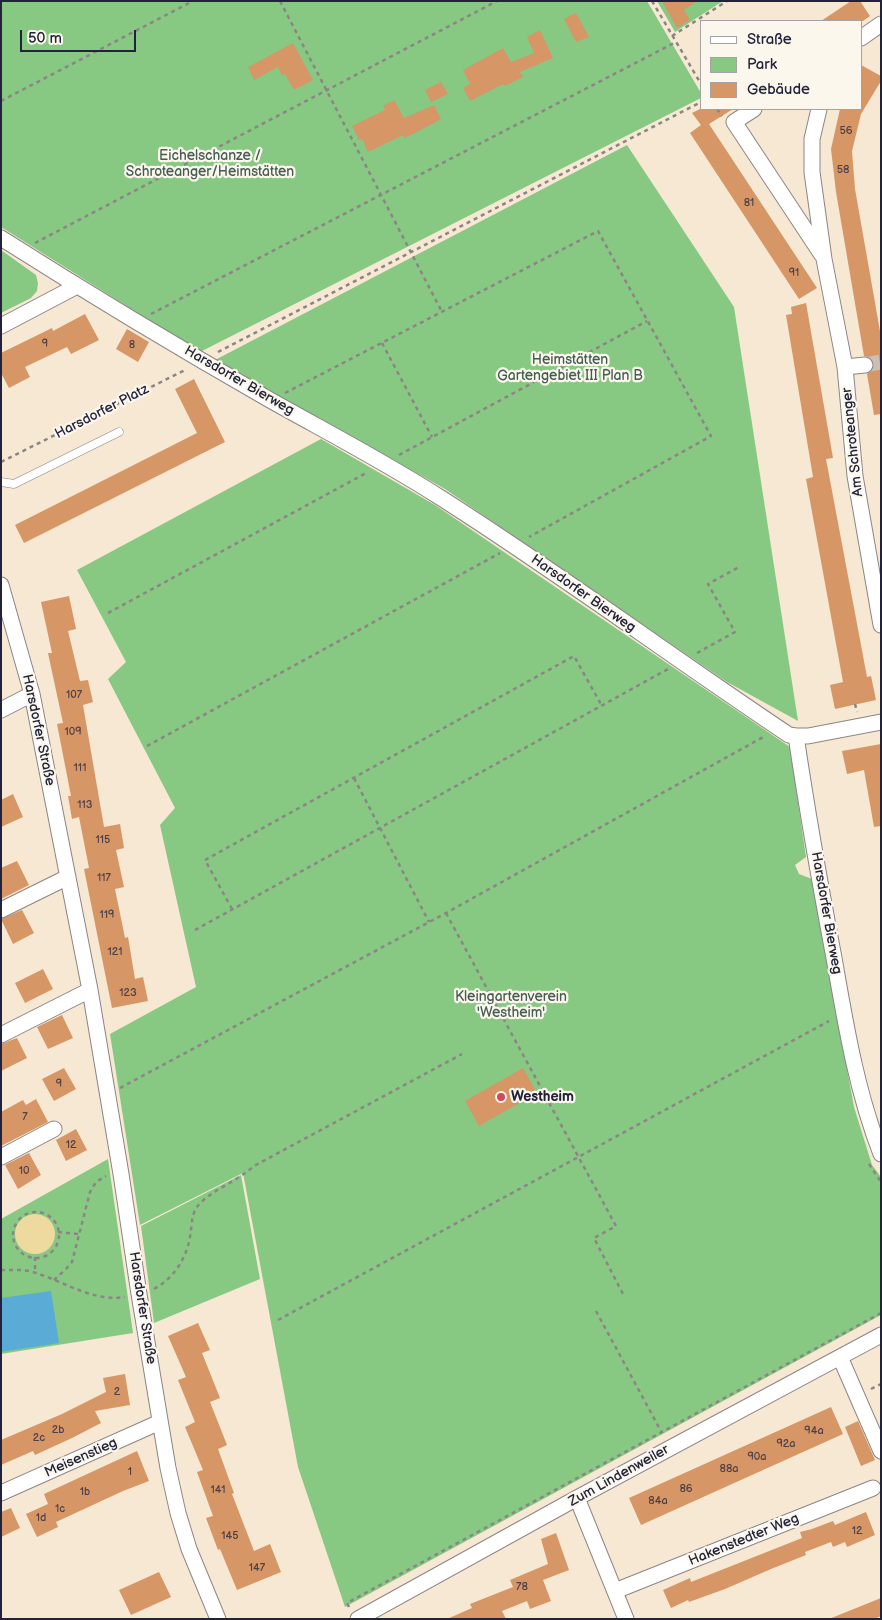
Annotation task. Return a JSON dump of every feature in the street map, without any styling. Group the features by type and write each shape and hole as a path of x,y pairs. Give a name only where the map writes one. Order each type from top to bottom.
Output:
{"street":[{"path":"862,37 881,24"},
{"name":"Am Schroteanger","path":"752,110 734,122 824,259"},
{"name":"Am Schroteanger","path":"818,110 812,139 811,162 824,259 846,367 855,476 881,625"},
{"name":"Harsdorfer Bierweg","path":"1,238 201,360 384,463 440,497 779,728 796,736 854,1072 868,1121 881,1154"},
{"path":"1,326 77,286"},
{"path":"846,367 866,365"},
{"name":"Harsdorfer Straße","path":"1,585 32,694 90,990 160,1422 173,1490 184,1531 218,1619"},
{"path":"1,710 32,694"},
{"path":"796,736 808,736 881,722"},
{"path":"1,910 68,877"},
{"path":"1,1035 90,990"},
{"path":"1,1157 54,1129"},
{"name":"Zum Lindenweiler","path":"358,1619 881,1334"},
{"path":"840,1357 881,1451"},
{"name":"Meisenstieg","path":"1,1493 160,1422"},
{"name":"Hakenstedter Weg","path":"615,1591 873,1488"},
{"path":"577,1498 626,1619"}],"lane":[{"path":"1,482 14,484 119,432"}],"path":[{"path":"1,101 194,1"},
{"path":"280,1 442,312"},
{"path":"32,244 497,1"},
{"path":"652,1 700,82"},
{"path":"672,36 727,1"},
{"path":"137,322 676,42"},
{"name":"Harsdorfer Platz","path":"1,462 700,103"},
{"path":"718,110 722,116"},
{"path":"284,394 598,231 711,436 524,540"},
{"path":"395,457 648,321"},
{"path":"382,343 432,437"},
{"path":"108,613 374,468"},
{"path":"148,746 505,550"},
{"path":"195,930 734,632 708,584 739,568"},
{"path":"232,909 205,860 574,656 602,706"},
{"path":"108,1094 446,913 779,728"},
{"path":"354,778 429,922"},
{"path":"446,913 616,1226 594,1238 624,1296"},
{"path":"278,1320 577,1156 844,1013"},
{"path":"1,1270 35,1273 104,1298 139,1294 160,1286 176,1272 181,1263 188,1247 195,1212 199,1204 244,1176 254,1166 462,1054"},
{"path":"868,1164 881,1182"},
{"path":"54,1280 72,1262 93,1185 106,1176 121,1174"},
{"path":"32,1212 43,1213 52,1219 58,1232 58,1240 52,1250 46,1255 35,1257 25,1254 15,1244 14,1229 19,1219 32,1212"},
{"path":"58,1232 79,1234"},
{"path":"35,1257 35,1273"},
{"path":"596,1311 662,1432"},
{"path":"348,1605 348,1603 881,1313"}],"green space":[{"name":"Eichelschanze / Schroteanger/Heimstätten","path":"1,1 647,1 700,91 700,99 200,352 1,227"},
{"path":"657,1 723,1 675,32"},
{"name":"Heimstätten Gartengebiet III Plan B","path":"627,145 734,307 798,721 727,682 445,489 215,360"},
{"path":"1,250 36,275 38,283 37,291 31,298 1,313"},
{"name":"Kleingartenverein 'Westheim'","path":"321,439 435,505 790,747 806,857 795,865 799,874 812,879 854,1107 872,1165 881,1177 881,1315 345,1607 298,1467 243,1173 140,1225 110,1034 196,987 160,825 175,808 108,679 126,662 77,570"},
{"path":"108,1159 133,1333 1,1354 1,1219"},
{"path":"241,1175 260,1279 154,1323 141,1226"}],"sand":[{"path":"35,1214 49,1220 55,1234 49,1248 35,1254 21,1248 15,1234 21,1220"}],"water":[{"path":"51,1291 59,1343 1,1352 1,1298"}],"building":[{"path":"662,1 697,1 684,10 690,20 677,28"},
{"path":"851,1 860,1 870,16 863,21 822,20"},
{"path":"576,13 589,37 576,42 564,19"},
{"path":"540,30 553,58 520,72 523,77 505,86 503,84 470,101 463,88 470,84 463,70 503,48 511,62 534,53 527,37"},
{"path":"293,43 313,80 294,90 285,74 282,76 278,67 254,80 248,67"},
{"path":"862,66 881,76 881,81 861,114 852,151 855,189 881,337 881,414 874,415 867,374 873,369 874,364 869,357 864,356 836,192 831,149 840,110 862,110"},
{"path":"441,82 448,94 431,102 425,90"},
{"path":"394,100 404,118 434,105 441,119 404,138 403,135 368,152 362,139 359,140 352,126 385,110 383,106"},
{"path":"700,109 731,110 709,124 817,288 799,299 690,133 701,125 692,113"},
{"path":"806,303 833,458 826,459 867,677 871,676 876,700 835,709 830,685 843,682 806,479 813,477 786,315 792,314 791,307"},
{"path":"85,314 99,340 71,354 67,347 25,367 30,377 9,388 1,373 1,353 52,328 53,331"},
{"path":"127,329 149,342 138,362 116,349"},
{"path":"194,379 225,442 24,543 15,525 197,433 175,389"},
{"path":"69,596 76,629 68,631 80,681 88,680 93,702 83,705 104,827 120,824 124,848 116,850 124,887 115,889 125,938 128,937 135,979 143,977 148,1001 112,1008 84,869 89,868 79,817 72,819 68,796 71,796 57,724 63,723 48,653 52,653 41,602"},
{"path":"881,744 881,826 874,827 864,770 847,774 842,751"},
{"path":"13,794 23,817 1,827 1,800"},
{"path":"17,861 29,885 1,899 1,868"},
{"path":"22,910 34,933 13,944 1,919"},
{"path":"43,969 53,989 25,1003 15,983"},
{"path":"62,1015 73,1038 48,1049 37,1027"},
{"path":"17,1038 27,1058 1,1071 1,1044"},
{"path":"64,1068 76,1089 54,1101 42,1079"},
{"name":"Westheim","path":"523,1068 537,1093 479,1126 465,1101"},
{"path":"36,1099 48,1122 1,1146 1,1112 23,1100 26,1105"},
{"path":"76,1129 87,1150 66,1161 56,1140"},
{"path":"29,1153 41,1175 18,1189 5,1165"},
{"path":"198,1323 210,1350 202,1353 220,1398 210,1402 227,1445 218,1449 234,1493 232,1494 254,1551 270,1544 281,1572 237,1590 220,1549 218,1550 206,1518 213,1516 197,1472 203,1470 185,1427 195,1422 178,1380 186,1377 168,1336"},
{"path":"125,1374 130,1405 95,1411 101,1423 35,1455 33,1451 1,1465 1,1440 62,1414 106,1392 103,1378"},
{"path":"831,1407 843,1434 641,1525 629,1498"},
{"path":"858,1421 875,1460 861,1466 845,1427"},
{"path":"137,1451 149,1481 56,1522 58,1527 37,1537 26,1514 48,1504 44,1494"},
{"path":"11,1508 20,1528 1,1537 1,1512"},
{"path":"866,1512 875,1535 847,1547 845,1542 833,1547 831,1542 805,1552 806,1555 725,1589 689,1602 688,1600 671,1608 663,1590 690,1578 691,1582 802,1538 800,1532 833,1521 835,1525"},
{"path":"556,1533 569,1570 543,1580 551,1601 530,1609 527,1601 502,1611 506,1619 447,1619 472,1608 470,1604 513,1587 510,1580 548,1564 541,1539"},
{"path":"159,1572 171,1597 131,1615 119,1590"},
{"path":"881,1598 881,1616 874,1619 829,1619"}],"tunnel":[{"path":"865,365 881,362"}],"place":[{"name":"Westheim","path":"501,1097"}]}
